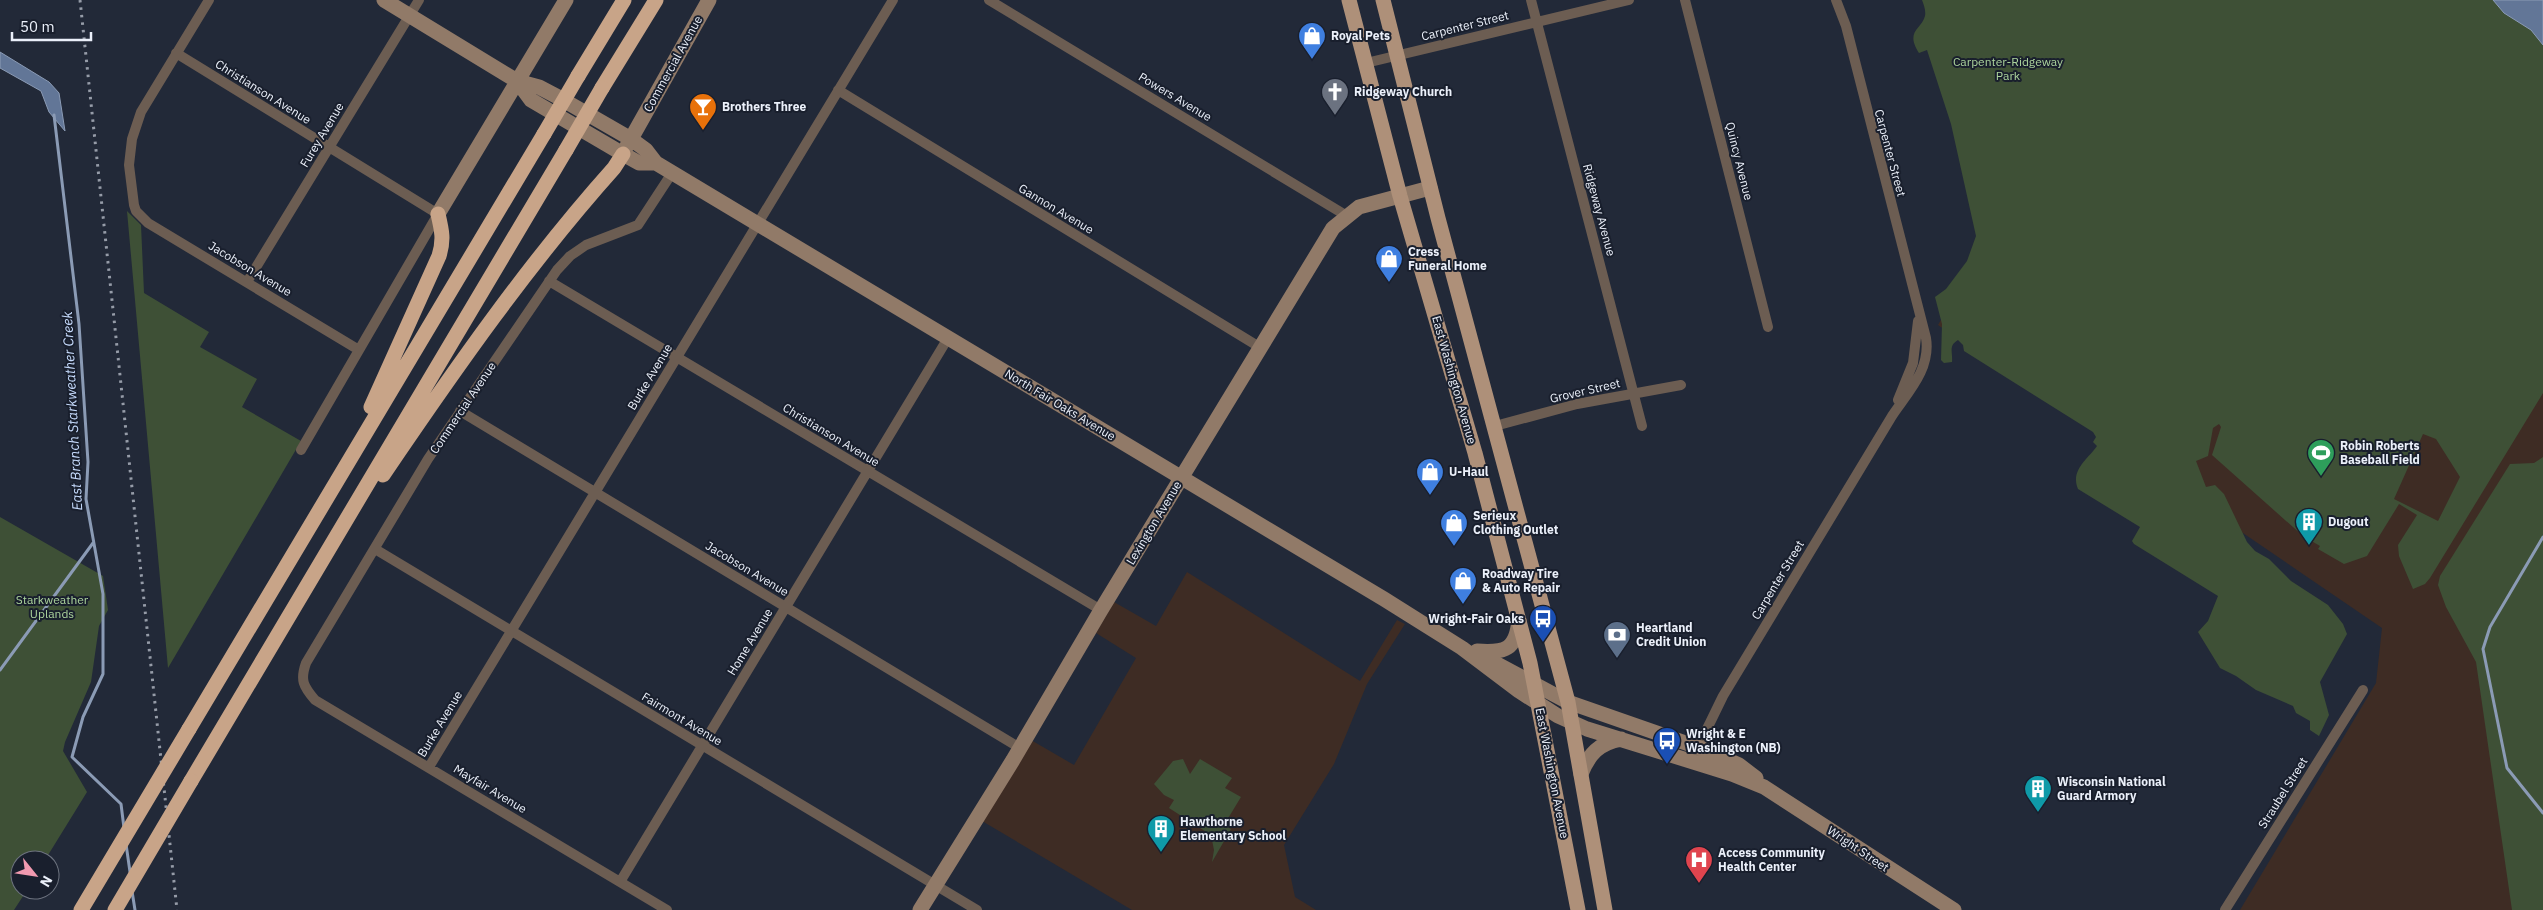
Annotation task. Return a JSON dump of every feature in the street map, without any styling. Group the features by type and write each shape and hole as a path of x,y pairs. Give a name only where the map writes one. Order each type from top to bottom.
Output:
{"highway":[{"path":"81,910 624,0"},
{"path":"115,910 656,0"},
{"path":"326,553 547,246 614,168 623,154"},
{"path":"338,480 439,256 444,241 443,226 438,214"}],"main road":[{"name":"East Washington Avenue","path":"1349,0 1400,196 1475,453 1519,620 1539,704 1578,910"},
{"path":"1383,0 1430,188 1568,702 1605,910"}],"street":[{"path":"176,53 209,0"},
{"name":"North Fair Oaks Avenue","path":"384,0 517,82 539,87 631,139 646,150 656,163 672,173 1468,649 1568,702"},
{"name":"Furey Avenue","path":"247,282 419,0"},
{"path":"301,450 438,214 566,0"},
{"name":"Commercial Avenue","path":"623,154 709,0"},
{"name":"Burke Avenue","path":"429,767 893,0"},
{"name":"Powers Avenue","path":"989,0 1347,216"},
{"name":"Ridgeway Avenue","path":"1531,0 1642,426"},
{"name":"Carpenter Street","path":"1366,63 1629,0"},
{"name":"Quincy Avenue","path":"1685,0 1768,327"},
{"name":"Carpenter Street","path":"1695,762 1723,696 1925,364 1928,346 1846,26 1836,0"},
{"name":"Christianson Avenue","path":"176,53 438,214"},
{"name":"Jacobson Avenue","path":"176,53 141,112 132,139 129,165 136,211 148,223 359,350"},
{"name":"North Fair Oaks Avenue","path":"517,82 531,100 623,154 640,163 656,163"},
{"name":"Gannon Avenue","path":"838,90 1261,348"},
{"name":"Commercial Avenue","path":"303,686 302,672 306,662 428,459 549,281 570,256 586,245 638,225 672,173"},
{"name":"Lexington Avenue","path":"920,910 1020,748 1100,610 1333,228 1359,208 1430,188"},
{"name":"Christianson Avenue","path":"549,281 1100,610"},
{"name":"Home Avenue","path":"620,882 948,338"},
{"name":"Grover Street","path":"1495,426 1577,404 1680,385"},
{"name":"Jacobson Avenue","path":"460,411 1020,748"},
{"name":"Fairmont Avenue","path":"374,548 978,910"},
{"path":"1468,649 1499,652 1509,647 1516,637 1519,620"},
{"name":"North Fair Oaks Avenue","path":"1468,649 1476,660 1539,704 1571,722"},
{"name":"Mayfair Avenue","path":"303,686 315,700 667,910"},
{"name":"Straubel Street","path":"2225,910 2363,690"},
{"name":"Wright Street","path":"1568,702 1700,748 1739,765 1753,775 1764,787"},
{"name":"Wright Street","path":"1571,722 1732,774 1764,787 1954,910"},
{"path":"1581,774 1595,750 1610,742 1621,739"}],"shaded area":[{"path":"2126,0 2543,168 2543,910 2240,910 2376,683 2382,628 1938,325"},
{"path":"1187,572 1360,681 1397,620 1405,624 1367,684 1334,764 1284,845 1295,897 1316,910 1132,910 982,821 1031,740 1074,765 1136,658 1096,633 1114,602 1156,626"}],"green space":[{"name":"Carpenter-Ridgeway Park","path":"1922,0 2543,0 2543,393 2430,578 2425,584 2413,589 2399,556 2398,545 2417,515 2399,504 2367,556 2344,564 2318,549 2320,546 2303,536 2212,455 2221,427 2219,424 2213,428 2208,456 2196,461 2206,487 2215,485 2224,494 2247,542 2255,551 2269,559 2291,581 2328,605 2343,624 2347,634 2320,682 2329,715 2319,736 2310,730 2310,721 2296,713 2293,706 2256,690 2236,676 2220,668 2198,632 2208,621 2218,596 2134,544 2132,541 2140,527 2078,489 2076,476 2078,470 2097,446 2093,442 2096,437 2093,432 1964,351 1963,345 1958,340 1952,347 1952,362 1944,363 1941,360 1942,324 1935,297 1946,289 1967,261 1976,236 1951,124 1927,50 1919,53 1913,40 1915,32 1925,16","holes":["2423,434 2436,439 2460,477 2438,521 2394,499"]},
{"path":"127,211 141,225 144,293 209,332 200,347 257,379 242,407 301,441 168,668"},
{"path":"2543,457 2543,910 2512,910 2476,662 2446,607 2438,585 2440,576 2510,464 2534,463"},
{"name":"Starkweather Uplands","path":"0,517 103,576 108,610 99,626 91,682 65,742 63,751 87,792 51,850 10,850 10,900 20,900 14,910 0,910"},
{"path":"1183,759 1190,774 1200,759 1232,778 1225,788 1241,797 1224,825 1231,829 1212,862 1214,850 1211,835 1169,808 1174,800 1164,795 1154,784 1173,761"}],"water":[{"path":"2493,0 2543,0 2543,45 2531,30 2504,13"},
{"path":"0,52 49,82 59,93 65,131 49,112 41,91 0,68"}],"waterway":[{"name":"East Branch Starkweather Creek","path":"54,115 79,324 88,462 86,499 103,594 103,674 83,717 72,757 121,804 124,828"},
{"path":"2543,537 2490,627 2483,649 2507,768 2543,813"},
{"path":"0,670 93,543"},
{"name":"East Branch Starkweather Creek","path":"126,844 130,872"},
{"name":"East Branch Starkweather Creek","path":"132,891 135,910"}],"railway":[{"path":"80,0 177,910"}],"place":[{"name":"Royal Pets","path":"1312,60"},
{"name":"Ridgeway Church","path":"1335,116"},
{"name":"Brothers Three","path":"703,131"},
{"name":"Cress Funeral Home","path":"1389,283"},
{"name":"Robin Roberts Baseball Field","path":"2321,477"},
{"name":"U-Haul","path":"1430,496"},
{"name":"Dugout","path":"2309,546"},
{"name":"Serieux Clothing Outlet","path":"1454,547"},
{"name":"Roadway Tire & Auto Repair","path":"1463,605"},
{"name":"Wright-Fair Oaks","path":"1543,643"},
{"name":"Heartland Credit Union","path":"1617,659"},
{"name":"Wright & E Washington (NB)","path":"1667,765"},
{"name":"Wisconsin National Guard Armory","path":"2038,813"},
{"name":"Hawthorne Elementary School","path":"1161,853"},
{"name":"Access Community Health Center","path":"1699,884"}]}
